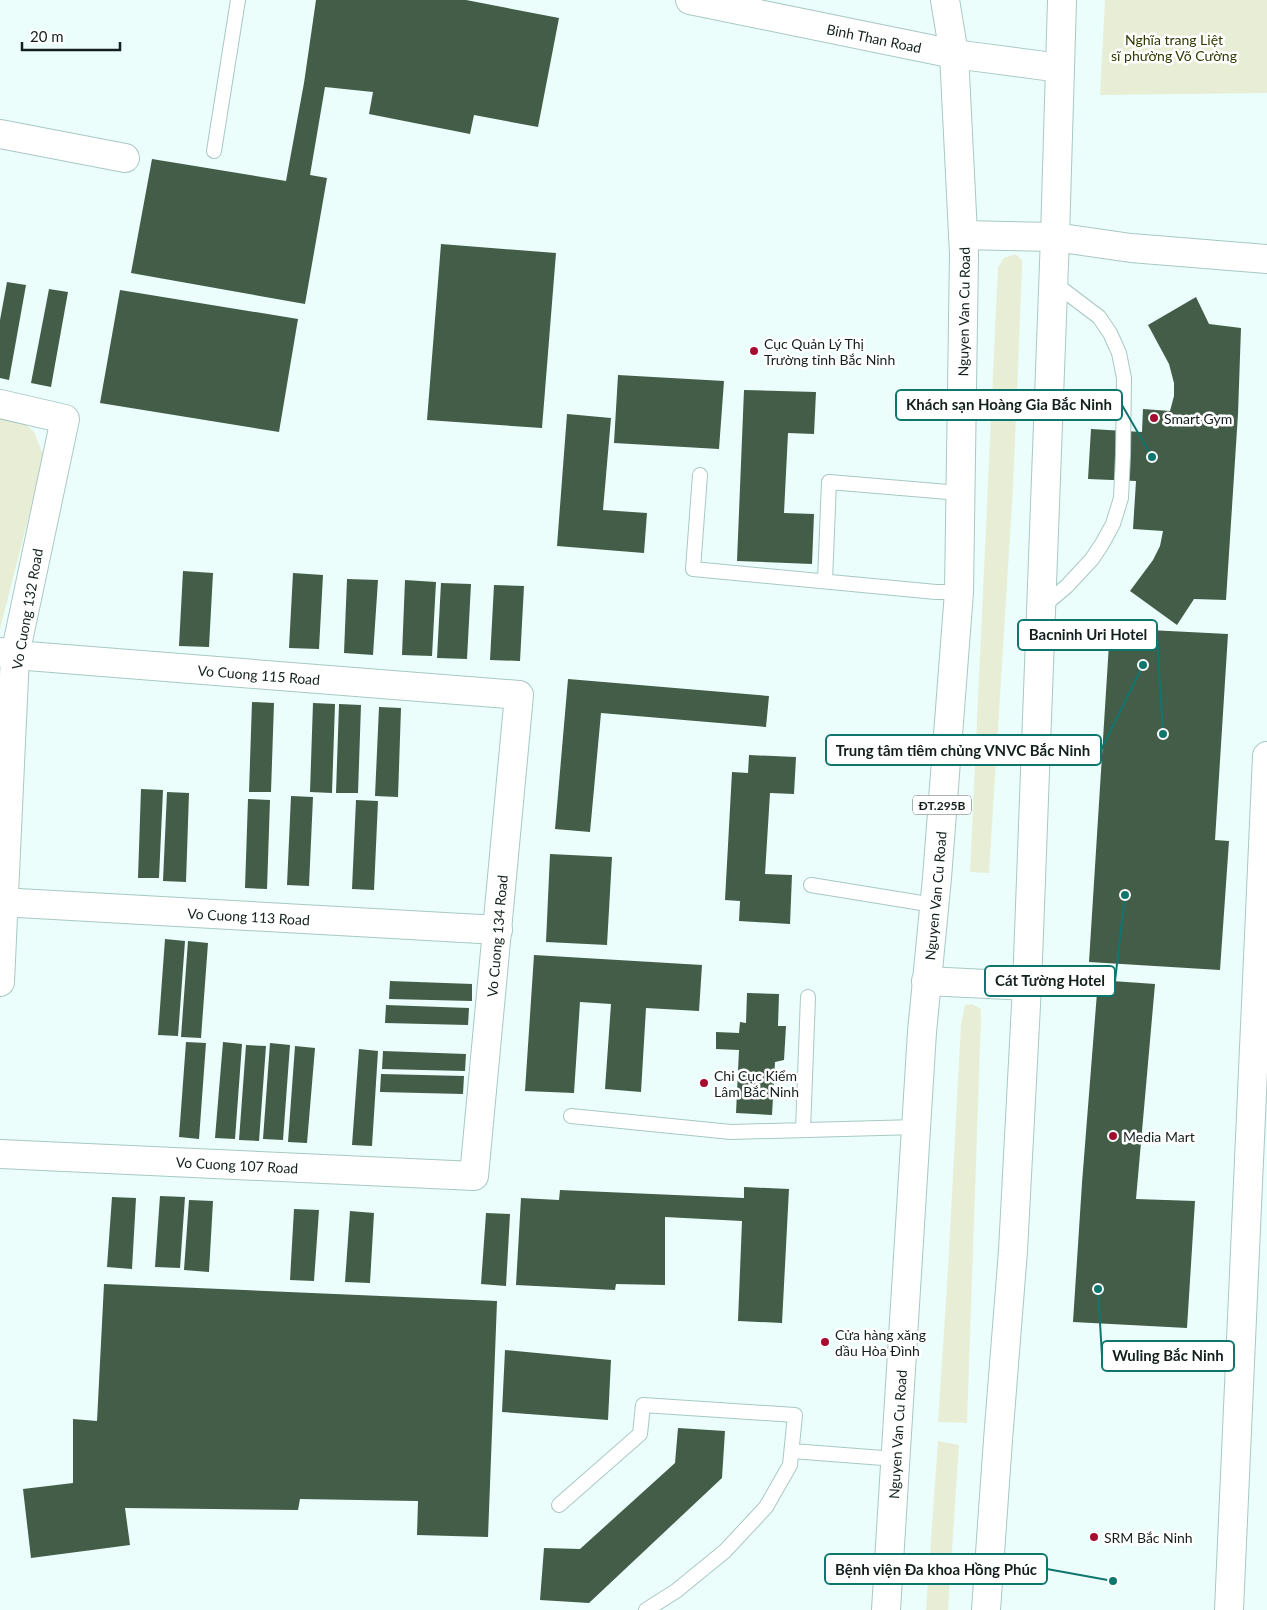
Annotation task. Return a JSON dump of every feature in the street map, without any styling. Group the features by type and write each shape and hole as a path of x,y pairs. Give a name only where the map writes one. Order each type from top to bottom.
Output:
{"street":[{"name":"Binh Than Road","path":"690,0 954,54 1060,68"},
{"name":"Nguyen Van Cu Road","path":"886,1610 926,981 934,905 959,592 964,254 954,54 945,0"},
{"path":"986,1610 998,1430 1013,1251 1027,986 1056,237 1062,0"},
{"path":"0,134 125,158"},
{"path":"963,235 1056,237 1131,248 1267,259"},
{"name":"Vo Cuong 132 Road","path":"0,404 65,419 8,653 0,982"},
{"name":"Vo Cuong 115 Road","path":"8,653 519,695"},
{"name":"Vo Cuong 134 Road","path":"474,1176 519,695"},
{"path":"1229,1610 1267,756"},
{"name":"Vo Cuong 113 Road","path":"2,902 498,930"},
{"path":"926,981 1027,986"},
{"name":"Vo Cuong 107 Road","path":"0,1154 474,1176"}],"lane":[{"path":"214,151 238,0"},
{"path":"1042,607 1080,572 1092,559 1106,538 1113,524 1121,498 1123,456 1124,378 1119,353 1110,333 1099,317 1054,283"},
{"path":"700,475 693,568 936,592 959,592"},
{"path":"825,581 829,482 960,493"},
{"path":"811,886 934,905"},
{"path":"803,1130 808,997"},
{"path":"571,1116 731,1132 916,1127"},
{"path":"559,1505 640,1434 643,1405 795,1415 790,1465 766,1506 725,1551 676,1591 646,1610"},
{"path":"792,1451 896,1459"}],"green space":[{"name":"Nghĩa trang Liệt sĩ phường Võ Cường","path":"1105,0 1267,0 1267,93 1100,95"},
{"path":"1015,254 1022,260 1022,269 1013,487 989,873 970,872 998,267 1004,258"},
{"path":"0,413 16,416 34,432 44,457 0,629"},
{"path":"972,1004 981,1009 981,1018 967,1423 938,1422 961,1024 965,1005"},
{"path":"938,1441 959,1445 948,1610 926,1610"}],"building":[{"path":"316,0 466,0 559,18 538,127 474,115 470,134 369,114 373,92 325,87 310,175 327,178 305,304 131,273 152,159 286,181 304,83"},
{"path":"441,244 556,253 542,428 427,420"},
{"path":"7,282 26,285 9,380 0,378 0,320"},
{"path":"49,289 68,292 51,387 31,383"},
{"path":"120,290 298,319 279,432 100,403"},
{"path":"1196,297 1209,324 1241,328 1238,414 1226,600 1194,599 1177,625 1130,591 1153,560 1160,546 1163,531 1133,529 1136,481 1088,479 1091,429 1142,432 1143,409 1170,411 1174,396 1174,383 1169,364 1148,325"},
{"path":"618,375 724,381 719,449 614,443"},
{"path":"744,390 816,392 814,434 788,433 784,513 814,514 812,564 737,561"},
{"path":"567,414 611,418 603,510 647,513 644,553 557,546"},
{"path":"183,571 213,573 209,647 179,646"},
{"path":"293,573 323,575 319,649 289,648"},
{"path":"347,579 378,580 373,655 344,653"},
{"path":"405,580 436,582 432,656 402,655"},
{"path":"441,583 471,584 467,659 437,658"},
{"path":"494,585 524,586 520,661 490,660"},
{"path":"1110,628 1228,634 1215,840 1229,841 1220,970 1089,962"},
{"path":"568,679 769,696 766,727 601,713 590,832 555,829"},
{"path":"252,702 274,703 271,792 249,792"},
{"path":"313,703 335,704 332,793 310,792"},
{"path":"339,704 361,705 358,793 336,793"},
{"path":"379,707 401,708 398,797 375,796"},
{"path":"749,755 796,757 794,794 770,793 765,874 792,875 790,924 739,921 740,901 725,900 732,772 748,773"},
{"path":"141,789 163,790 159,878 138,878"},
{"path":"167,792 189,793 186,882 163,881"},
{"path":"291,796 313,797 309,886 287,885"},
{"path":"248,799 270,800 267,889 245,888"},
{"path":"356,800 378,801 374,890 352,889"},
{"path":"550,854 612,857 607,945 546,942"},
{"path":"165,939 185,941 178,1036 158,1035"},
{"path":"188,941 208,943 201,1038 181,1037"},
{"path":"534,955 702,965 699,1011 646,1008 641,1092 605,1089 611,1004 580,1002 574,1093 525,1091"},
{"path":"1098,980 1155,984 1136,1199 1195,1201 1187,1328 1073,1322"},
{"path":"390,981 472,984 472,1001 389,999"},
{"path":"747,993 779,994 778,1026 786,1026 784,1060 775,1062 772,1115 736,1113 739,1050 716,1049 716,1032 739,1033 740,1022 746,1023"},
{"path":"386,1005 469,1008 468,1025 385,1023"},
{"path":"186,1042 206,1043 199,1139 179,1137"},
{"path":"223,1042 242,1044 235,1139 215,1138"},
{"path":"270,1043 290,1045 283,1140 263,1139"},
{"path":"246,1045 266,1046 259,1141 239,1140"},
{"path":"295,1046 315,1048 307,1143 288,1142"},
{"path":"359,1049 378,1051 372,1146 352,1145"},
{"path":"383,1051 466,1054 465,1071 382,1069"},
{"path":"381,1074 464,1076 463,1094 380,1092"},
{"path":"744,1187 789,1189 782,1323 738,1321 742,1221 665,1217 665,1285 616,1284 615,1290 516,1285 521,1198 559,1200 560,1190 744,1198"},
{"path":"160,1196 185,1197 180,1268 155,1267"},
{"path":"112,1197 136,1198 132,1269 107,1267"},
{"path":"189,1200 213,1201 209,1272 184,1270"},
{"path":"294,1209 319,1210 314,1281 290,1280"},
{"path":"350,1211 374,1213 370,1283 345,1282"},
{"path":"486,1213 510,1214 506,1286 481,1284"},
{"path":"104,1284 497,1301 488,1537 417,1535 418,1501 300,1499 298,1510 125,1508 130,1545 31,1558 23,1489 73,1483 73,1419 97,1421"},
{"path":"505,1350 611,1360 608,1420 502,1412"},
{"path":"678,1428 725,1431 722,1478 589,1603 540,1600 544,1548 580,1549 675,1463"}],"place":[{"name":"Cục Quản Lý Thị Trường tỉnh Bắc Ninh","path":"754,351"},
{"name":"Smart Gym","path":"1154,418"},
{"name":"Khách sạn Hoàng Gia Bắc Ninh","path":"1152,457"},
{"name":"Trung tâm tiêm chủng VNVC Bắc Ninh","path":"1143,665"},
{"name":"Bacninh Uri Hotel","path":"1163,734"},
{"name":"Cát Tường Hotel","path":"1125,895"},
{"name":"Chi Cục Kiểm Lâm Bắc Ninh","path":"704,1083"},
{"name":"Media Mart","path":"1113,1136"},
{"name":"Wuling Bắc Ninh","path":"1098,1289"},
{"name":"Cửa hàng xăng dầu Hòa Đình","path":"825,1342"},
{"name":"SRM Bắc Ninh","path":"1094,1537"},
{"name":"Bệnh viện Đa khoa Hồng Phúc","path":"1113,1581"}]}
